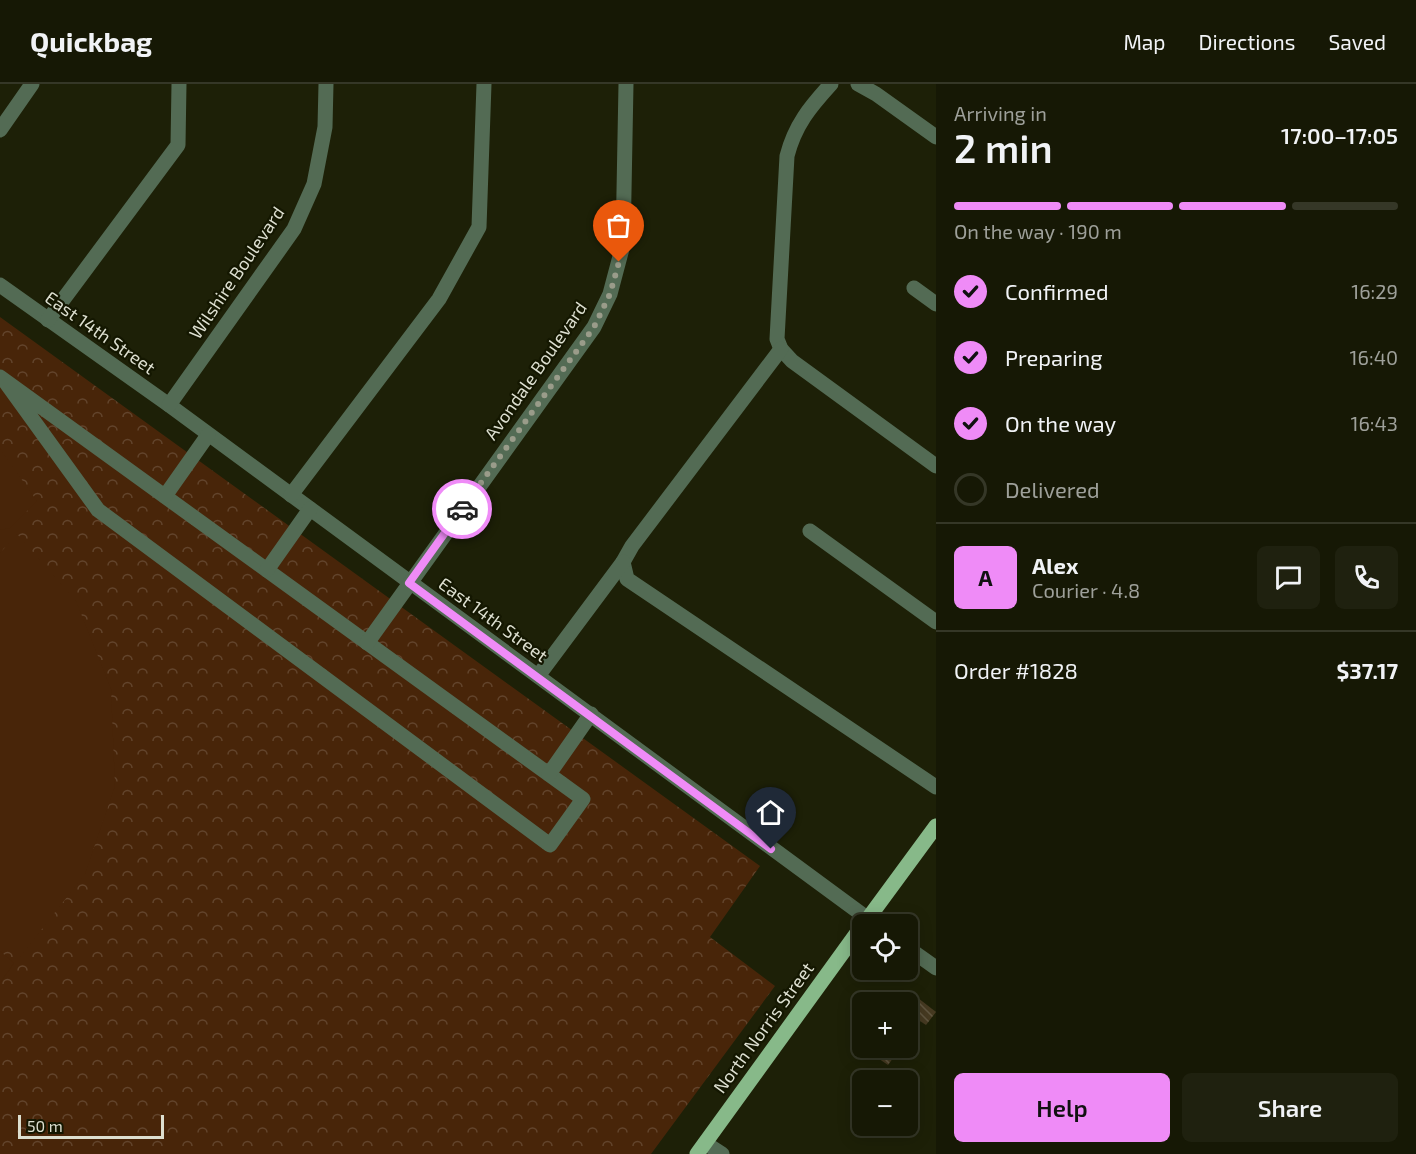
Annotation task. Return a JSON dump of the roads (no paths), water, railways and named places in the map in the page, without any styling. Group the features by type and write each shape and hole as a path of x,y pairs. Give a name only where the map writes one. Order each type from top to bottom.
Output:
{"main road":[{"name":"North Norris Street","path":"873,914 936,826"},
{"name":"North Norris Street","path":"701,1148 852,943"}],"street":[{"path":"0,130 32,84"},
{"path":"48,320 178,145 179,84"},
{"name":"Wilshire Boulevard","path":"169,405 294,229 314,184 325,127 326,84"},
{"path":"291,495 439,299 479,227 484,84"},
{"name":"Avondale Boulevard","path":"367,643 594,327 610,294 623,245 626,84"},
{"path":"831,84 809,108 792,135 787,156 777,339 781,350 792,361 936,466"},
{"path":"858,84 876,94 936,137"},
{"name":"East 14th Street","path":"0,285 169,405 409,583 591,714 855,914"},
{"path":"914,288 936,304"},
{"path":"538,676 623,562 632,546 781,350"},
{"path":"2,378 583,799 550,845 98,510 2,378"},
{"path":"165,496 208,435"},
{"path":"267,570 310,509"},
{"path":"810,531 936,622"},
{"path":"623,562 627,579 936,787"},
{"path":"549,774 591,714"},
{"path":"918,955 936,968"},
{"path":"701,1148 722,1154"}]}
